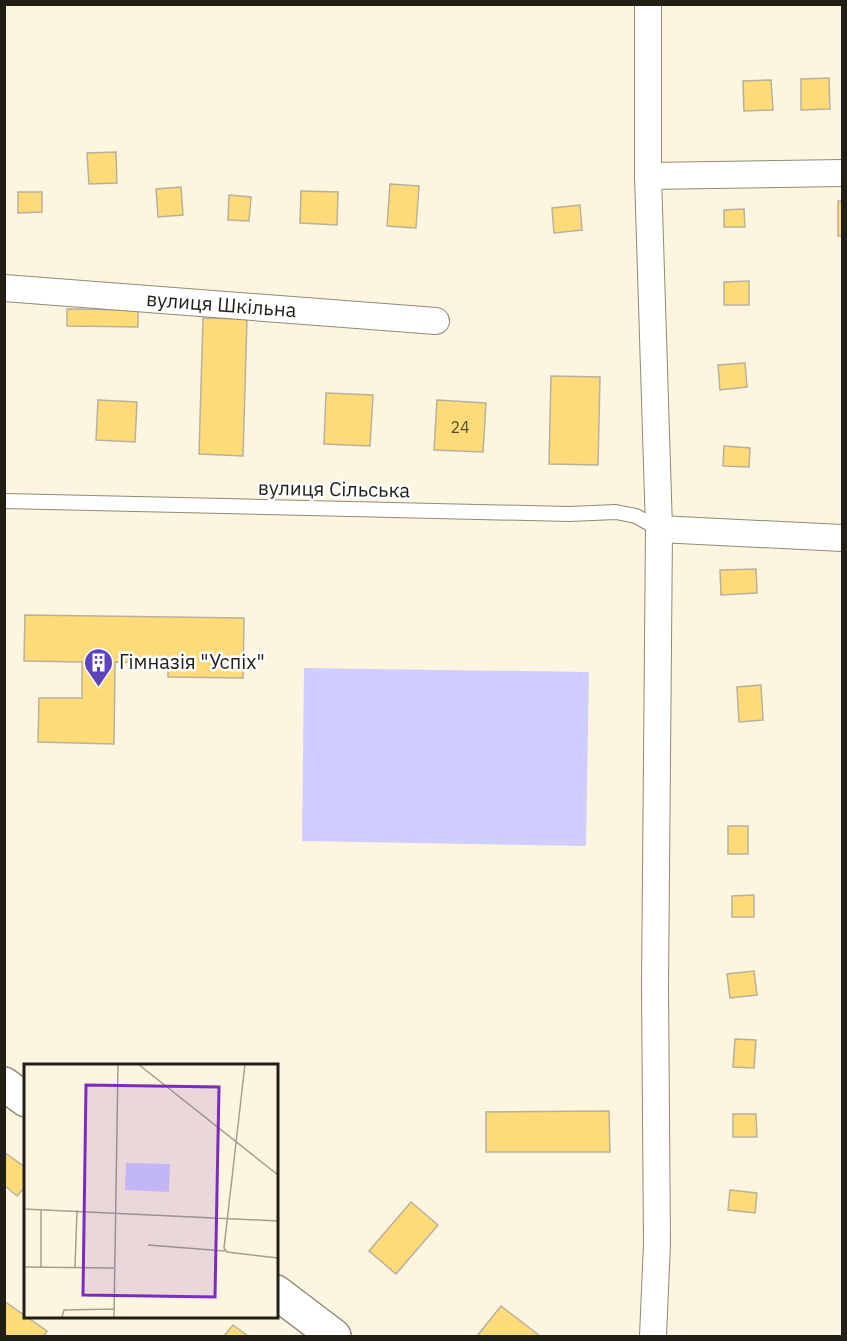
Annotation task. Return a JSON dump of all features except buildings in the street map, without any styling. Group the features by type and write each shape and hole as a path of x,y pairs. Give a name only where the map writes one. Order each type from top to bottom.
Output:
{"street":[{"path":"648,4 648,176 658,529 655,975 657,1243 653,1336"},
{"path":"648,176 843,174"},
{"name":"вулиця Шкільна","path":"4,288 436,321"},
{"path":"658,529 843,538"},
{"path":"4,1084 24,1099"},
{"path":"278,1294 334,1336"}],"lane":[{"name":"вулиця Сільська","path":"4,501 568,514 616,512 636,516 658,529"}],"shaded area":[{"path":"304,668 589,672 586,846 302,841"}],"place":[{"name":"Гімназія \"Успіх\"","path":"98,688"}]}
